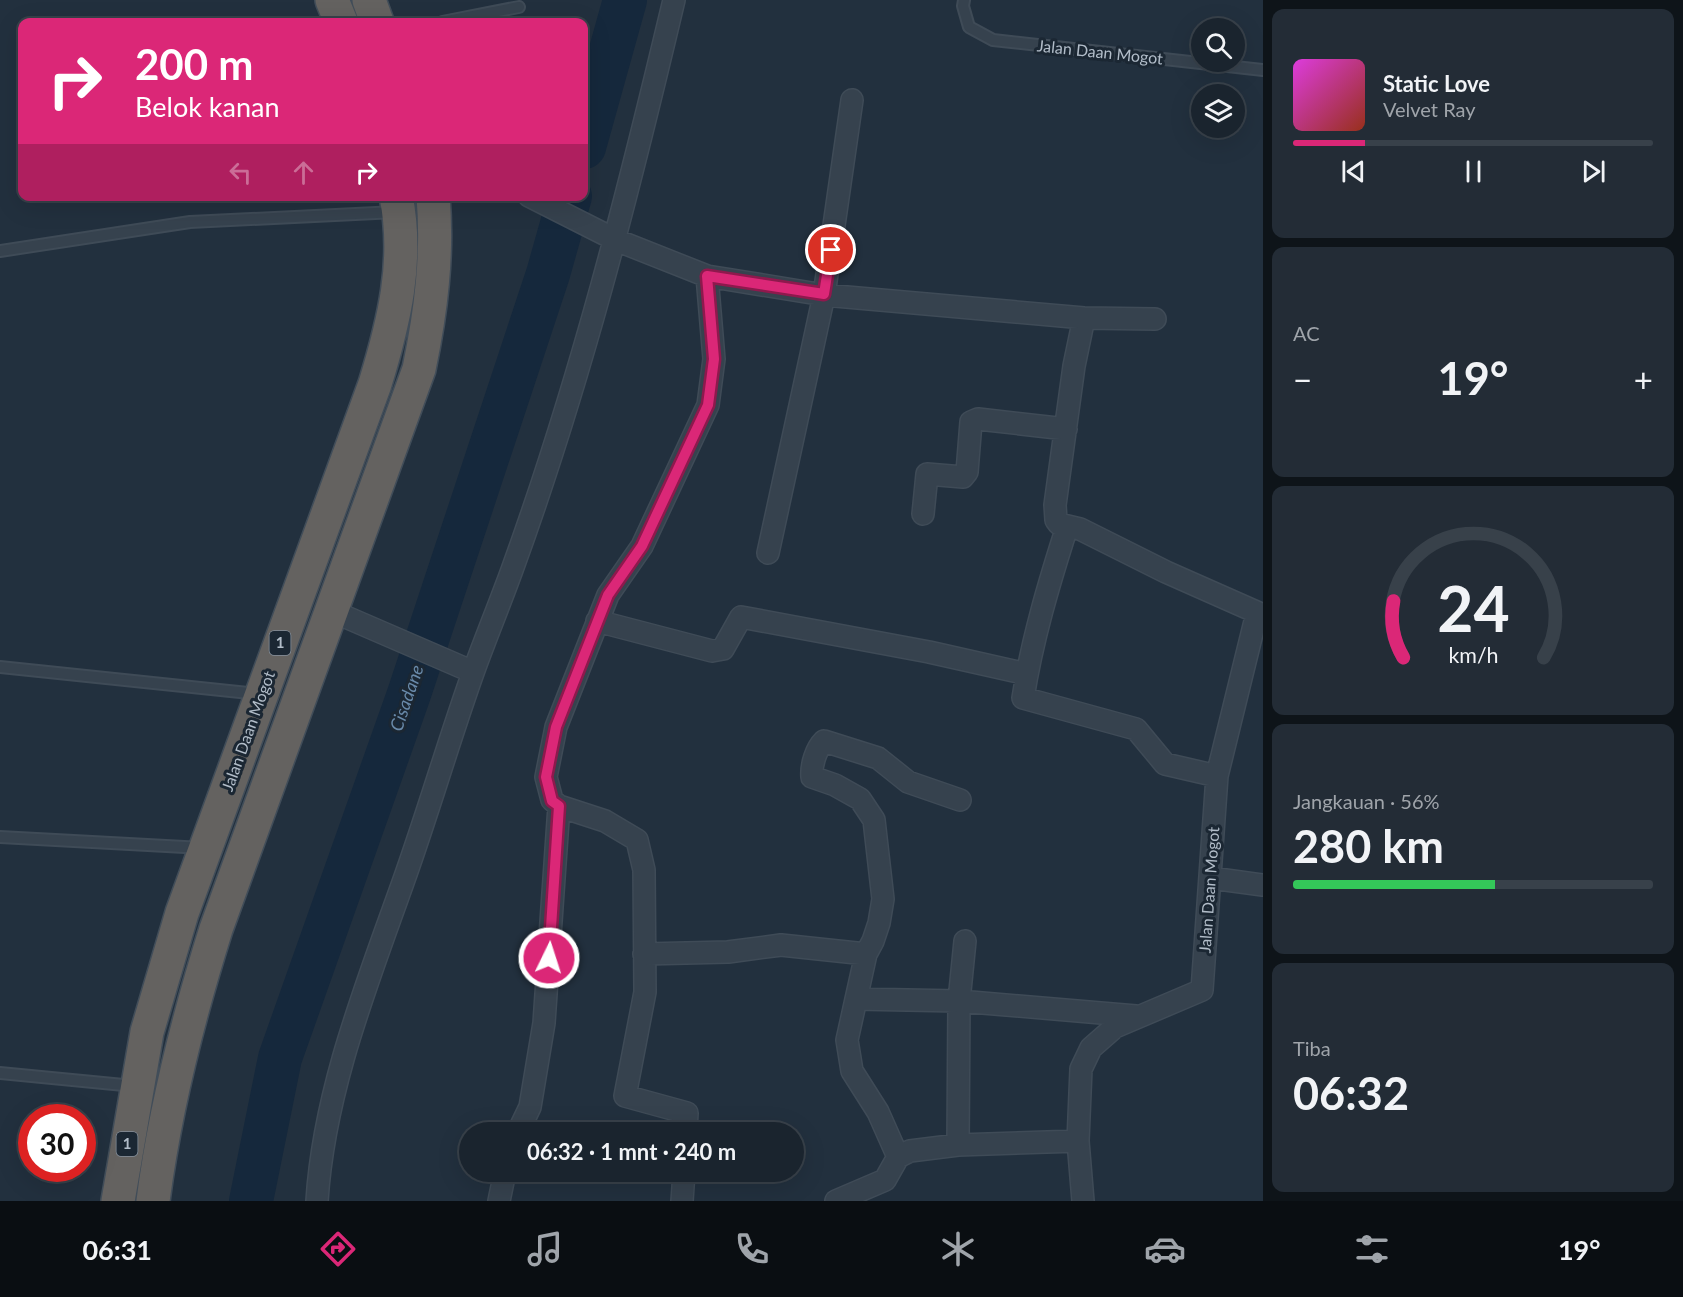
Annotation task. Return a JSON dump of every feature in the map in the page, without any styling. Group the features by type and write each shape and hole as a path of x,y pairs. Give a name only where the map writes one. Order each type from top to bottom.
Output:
{"highway":[{"path":"332,0 339,18"},
{"path":"369,0 376,18"},
{"name":"1","path":"153,1201 171,1090 196,991 216,929 419,369 430,319 435,267 433,201"},
{"name":"Jalan Daan Mogot","path":"118,1201 147,1032 182,913 375,384 389,337 398,294 402,254 398,204"},
{"path":"162,979 196,991"}],"street":[{"path":"317,1201 319,1169 335,1094 360,1006 429,808 466,668 513,568 571,395 674,0"},
{"path":"768,553 824,294 852,100"},
{"path":"539,201 611,237 707,276 824,294 1084,318 1155,319"},
{"path":"687,1122 687,1113 625,1096 645,992 644,870 637,840 605,821 559,806 552,801 546,777 556,727 608,595 642,546 708,405 714,359 707,276"},
{"path":"1084,318 1074,366 1055,514 1059,524 1067,527 1054,569 1023,698 1136,729 1164,764 1217,777"},
{"path":"923,514 927,474 963,477 967,472 971,422 978,419 1065,429"},
{"name":"Jalan Daan Mogot","path":"1067,527 1080,530 1260,614 1217,777 1202,990 1116,1027 1091,1048 1081,1069 1078,1140 1083,1201"},
{"path":"332,611 466,668"},
{"path":"597,621 712,651 723,649 741,617 929,652 1027,674"},
{"path":"898,1157 878,1112 852,1071 847,1040 866,954 873,941 883,899 874,820 860,799 836,785 812,777 812,768 821,742 827,742 878,758 908,782 960,800"},
{"path":"523,1122 530,1107 544,1023 559,806"},
{"path":"1211,878 1263,885"},
{"path":"958,1145 959,1001 965,941"},
{"path":"644,954 728,952 781,945 866,954"},
{"path":"856,999 959,1001 1140,1017"},
{"path":"836,1201 885,1180 898,1157 910,1151 958,1145 1078,1140"},
{"path":"499,1201 503,1182"},
{"path":"682,1201 683,1182"}],"lane":[{"name":"Jalan Daan Mogot","path":"964,0 969,27 993,40 1263,70"},
{"path":"464,18 519,8"},
{"path":"0,251 190,222 398,204"},
{"path":"0,667 262,694"},
{"path":"0,837 206,849"},
{"path":"0,1073 137,1086"}],"waterway":[{"name":"Cisadane","path":"588,133 625,0"},
{"name":"Cisadane","path":"251,1201 280,1058 409,694 548,274 569,201"}],"route":[{"path":"549,958 559,806 552,801 546,777 556,727 608,595 642,546 708,405 714,359 707,276 824,294 831,250"}]}
